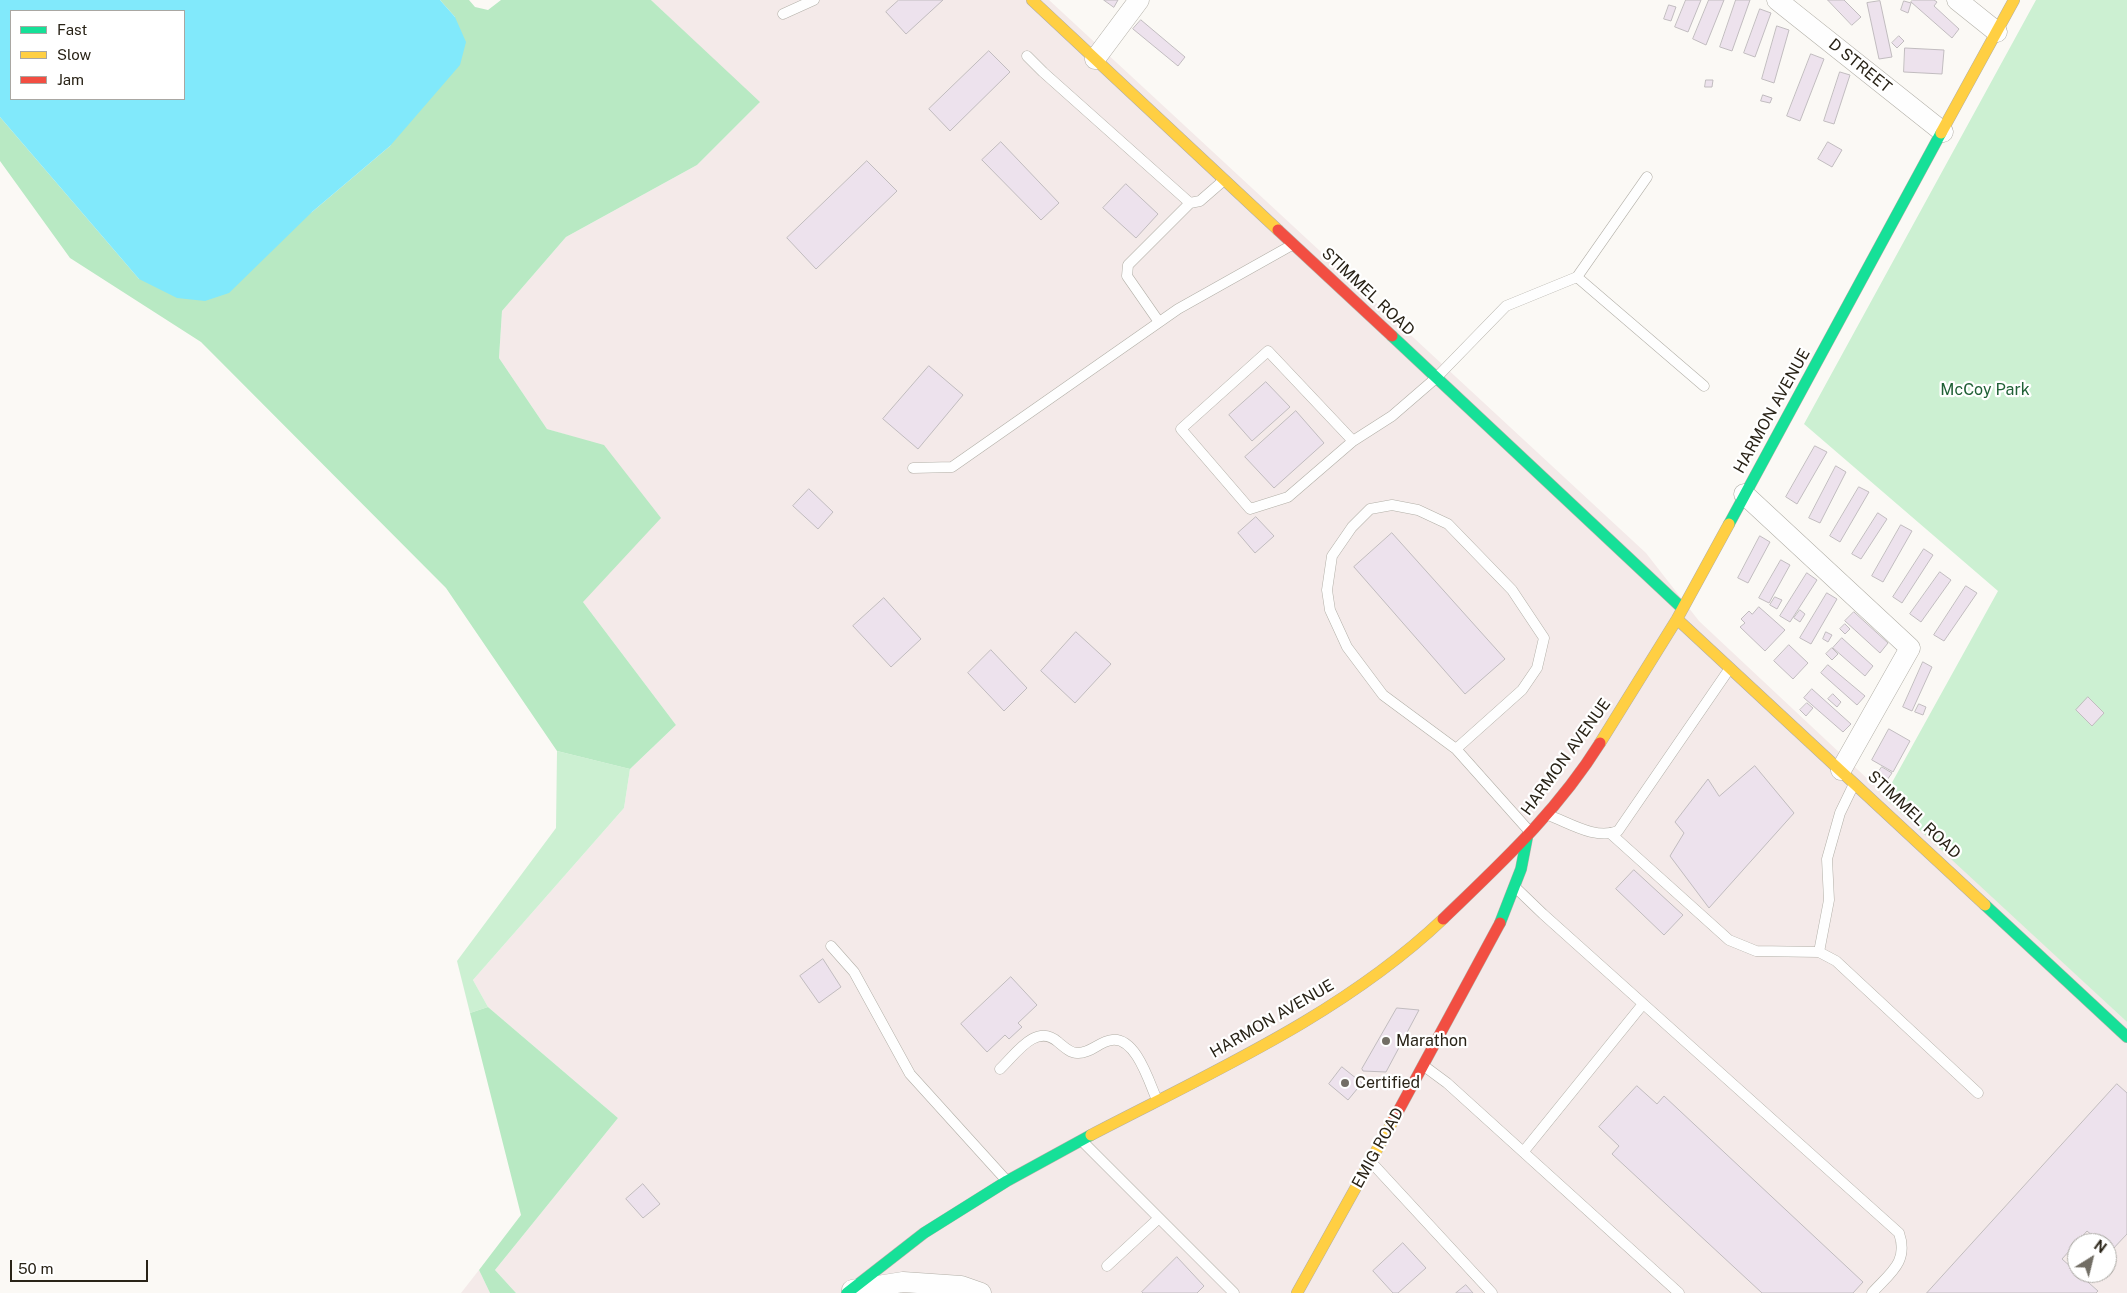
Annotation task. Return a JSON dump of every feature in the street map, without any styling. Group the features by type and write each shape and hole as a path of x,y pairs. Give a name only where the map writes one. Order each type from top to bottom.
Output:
{"street":[{"name":"STIMMEL ROAD","path":"1032,0 1436,378 1680,613 1730,668 2127,1037"},
{"path":"1095,59 1139,0"},
{"name":"D STREET","path":"1777,0 1943,132"},
{"path":"1957,0 1997,32"},
{"name":"HARMON AVENUE","path":"848,1292 924,1233 1007,1181 1081,1140 1258,1048 1339,1000 1413,947 1529,836 1548,814 1598,746 1680,613 2014,0"},
{"path":"1744,494 1910,648 1848,776"},
{"name":"EMIG ROAD","path":"1297,1293 1424,1066 1505,914 1522,869 1529,836"},
{"path":"848,1292 903,1282 961,1286 981,1293"}],"lane":[{"path":"783,14 814,0"},
{"path":"1027,56 1050,79 1190,203"},
{"path":"1353,441 1268,351 1181,428 1250,509 1288,497 1353,441 1392,416 1436,378 1506,306 1577,277 1647,177"},
{"path":"1159,322 1127,276 1128,266 1190,203 1200,201 1224,180"},
{"path":"913,468 952,467 1178,309 1293,244"},
{"path":"1577,277 1704,386"},
{"path":"1456,749 1522,690 1537,668 1544,638 1512,590 1448,524 1418,510 1392,505 1370,509 1352,527 1332,556 1327,590 1330,610 1347,647 1383,695 1456,749 1529,836"},
{"path":"1548,814 1597,834 1610,834 1618,830 1730,668"},
{"path":"1819,952 1829,900 1827,859 1848,776"},
{"path":"1610,834 1729,940 1756,951 1819,952 1836,961 1978,1093"},
{"path":"1516,888 1899,1233 1903,1246 1898,1263 1872,1293"},
{"path":"831,946 854,972 910,1074 1007,1181"},
{"path":"1524,1151 1643,1004"},
{"path":"1000,1069 1032,1037 1041,1034 1055,1039 1075,1054 1089,1051 1111,1040 1123,1041 1135,1052 1158,1100"},
{"path":"1424,1066 1447,1083 1524,1151 1679,1293"},
{"path":"1081,1140 1234,1293"},
{"path":"1371,1161 1492,1293"},
{"path":"1107,1266 1159,1218"}],"shaded area":[{"path":"651,0 1049,0 1646,553 1699,621 2127,1022 2127,1293 516,1293 495,1270 618,1118 488,1007 473,980 624,808 630,769 676,725 583,602 604,446 547,429 499,358 502,311 566,237 697,165 759,103"},
{"path":"479,1270 490,1293 461,1293"}],"green space":[{"path":"440,0 469,0 475,7 488,10 501,0 651,0 760,102 697,165 566,237 502,311 499,358 547,429 604,445 661,518 583,602 676,725 630,769 557,751 446,588 201,342 70,258 0,161 0,117 139,279 312,212 390,146 455,17"},
{"name":"McCoy Park","path":"2036,0 2127,0 2127,1022 1884,797 1998,591 1804,424"},
{"path":"557,751 630,769 624,808 473,980 488,1007 470,1013 457,961 556,828"},
{"path":"488,1007 618,1118 495,1270 516,1293 490,1293 479,1270 521,1215 470,1013"}],"water":[{"path":"0,0 440,0 455,17 466,42 460,65 390,146 312,212 229,293 205,301 177,298 139,279 0,117"}],"building":[{"path":"899,0 943,0 906,34 886,12"},
{"path":"1104,0 1118,0 1114,7"},
{"path":"1686,0 1701,0 1688,32 1675,27"},
{"path":"1709,0 1724,0 1706,45 1693,39"},
{"path":"1736,0 1750,0 1732,51 1720,47"},
{"path":"1828,0 1844,0 1861,17 1852,25"},
{"path":"1913,0 1934,0 1937,2 1934,6 1959,29 1952,38 1911,2"},
{"path":"1880,1 1892,57 1879,59 1867,3"},
{"path":"1904,1 1911,3 1908,13 1901,10"},
{"path":"1669,5 1676,7 1671,21 1664,19"},
{"path":"1760,9 1771,13 1755,57 1744,53"},
{"path":"1141,20 1185,57 1178,66 1133,29"},
{"path":"1777,26 1789,30 1774,83 1762,79"},
{"path":"1899,36 1904,41 1897,48 1892,43"},
{"path":"1905,48 1944,50 1942,74 1904,72"},
{"path":"989,51 1010,72 950,131 929,109"},
{"path":"1811,54 1824,59 1800,121 1787,116"},
{"path":"1840,72 1850,75 1834,124 1824,121"},
{"path":"1706,80 1713,80 1712,87 1705,87"},
{"path":"1763,95 1772,98 1770,103 1761,101"},
{"path":"1001,142 1059,203 1041,220 982,160"},
{"path":"1828,142 1842,150 1832,167 1818,159"},
{"path":"867,161 897,191 816,269 787,238"},
{"path":"1126,184 1158,214 1136,238 1103,208"},
{"path":"929,366 963,395 918,449 883,419"},
{"path":"1266,382 1290,407 1252,441 1229,415"},
{"path":"1296,411 1324,443 1274,488 1245,457"},
{"path":"1815,446 1827,452 1797,504 1786,497"},
{"path":"1836,466 1846,472 1820,523 1809,518"},
{"path":"1859,487 1869,492 1840,542 1830,536"},
{"path":"809,489 833,512 818,529 793,506"},
{"path":"1878,513 1887,519 1861,559 1852,554"},
{"path":"1256,517 1274,536 1255,553 1238,533"},
{"path":"1901,525 1912,531 1883,582 1872,576"},
{"path":"1392,533 1505,659 1465,694 1354,567"},
{"path":"1760,536 1770,542 1748,583 1738,578"},
{"path":"1924,549 1933,555 1902,603 1893,597"},
{"path":"1781,560 1790,565 1769,603 1759,598"},
{"path":"1940,572 1951,580 1921,622 1910,614"},
{"path":"1807,573 1817,580 1790,622 1780,616"},
{"path":"1966,586 1977,593 1944,641 1934,635"},
{"path":"1827,593 1837,599 1811,644 1800,638"},
{"path":"1775,597 1782,600 1777,609 1770,605"},
{"path":"884,598 921,639 891,667 853,626"},
{"path":"1759,607 1785,630 1765,651 1740,627 1745,623 1741,619 1749,611 1752,614"},
{"path":"1800,610 1805,614 1800,622 1794,618"},
{"path":"1854,612 1888,643 1880,653 1845,621"},
{"path":"1845,624 1850,629 1845,634 1840,629"},
{"path":"1076,632 1111,664 1075,703 1041,671"},
{"path":"1826,632 1832,635 1828,642 1823,639"},
{"path":"1842,638 1873,666 1865,676 1833,648"},
{"path":"1789,645 1808,663 1793,679 1774,661"},
{"path":"1832,648 1838,654 1832,660 1826,654"},
{"path":"991,650 1027,688 1004,711 968,673"},
{"path":"1923,662 1932,667 1912,711 1903,707"},
{"path":"1828,665 1865,696 1857,705 1821,673"},
{"path":"1812,689 1851,724 1843,732 1804,698"},
{"path":"1833,694 1841,702 1837,707 1828,699"},
{"path":"2088,697 2104,713 2092,726 2076,710"},
{"path":"1807,703 1813,708 1806,716 1800,710"},
{"path":"1919,704 1926,707 1923,715 1915,712"},
{"path":"1889,729 1910,741 1893,772 1872,760"},
{"path":"1755,766 1794,813 1709,908 1670,856 1684,833 1675,822 1708,779 1719,796"},
{"path":"1882,767 1892,773 1887,780 1877,774"},
{"path":"1634,870 1683,915 1664,935 1616,889"},
{"path":"823,959 841,987 819,1003 800,976"},
{"path":"1011,977 1037,1005 1018,1023 1022,1027 1009,1039 1005,1035 987,1052 961,1024"},
{"path":"1397,1008 1419,1010 1386,1072 1363,1071 1362,1069"},
{"name":"Certified","path":"1342,1067 1362,1083 1348,1100 1329,1084"},
{"path":"2117,1084 2127,1093 2127,1234 2117,1245 2117,1233 2089,1233 2087,1231 2085,1233 2067,1233 2067,1253 2062,1259 2067,1263 2067,1283 2089,1283 2098,1291 2096,1293 1927,1293"},
{"path":"1637,1086 1657,1104 1664,1096 1863,1282 1853,1293 1762,1293 1612,1154 1619,1146 1599,1127"},
{"path":"643,1184 660,1204 643,1218 626,1199"},
{"path":"1403,1243 1426,1268 1398,1293 1393,1293 1373,1271"},
{"path":"1177,1257 1204,1286 1197,1293 1143,1293 1142,1292"},
{"path":"1466,1285 1473,1293 1456,1293"}],"traffic: fast":[{"path":"1729,524 1941,133"},
{"path":"1392,336 1682,608"},
{"path":"1500,923 1521,869 1527,838"},
{"path":"1985,905 2127,1037"},
{"path":"847,1293 924,1233 1007,1181 1091,1135"}],"traffic: slow":[{"path":"1032,0 1278,230"},
{"path":"1941,133 2014,0"},
{"path":"1600,743 1677,619 1729,524"},
{"path":"1677,619 1985,905"},
{"path":"1091,1135 1229,1064 1320,1012 1363,984 1404,953 1443,919"},
{"path":"1297,1293 1394,1119"}],"traffic: jam":[{"path":"1278,230 1392,336"},
{"path":"1443,919 1507,857 1547,814 1600,743"},
{"path":"1394,1119 1500,923"}],"place":[{"name":"Marathon","path":"1386,1041"},
{"name":"Certified","path":"1345,1083"}]}
